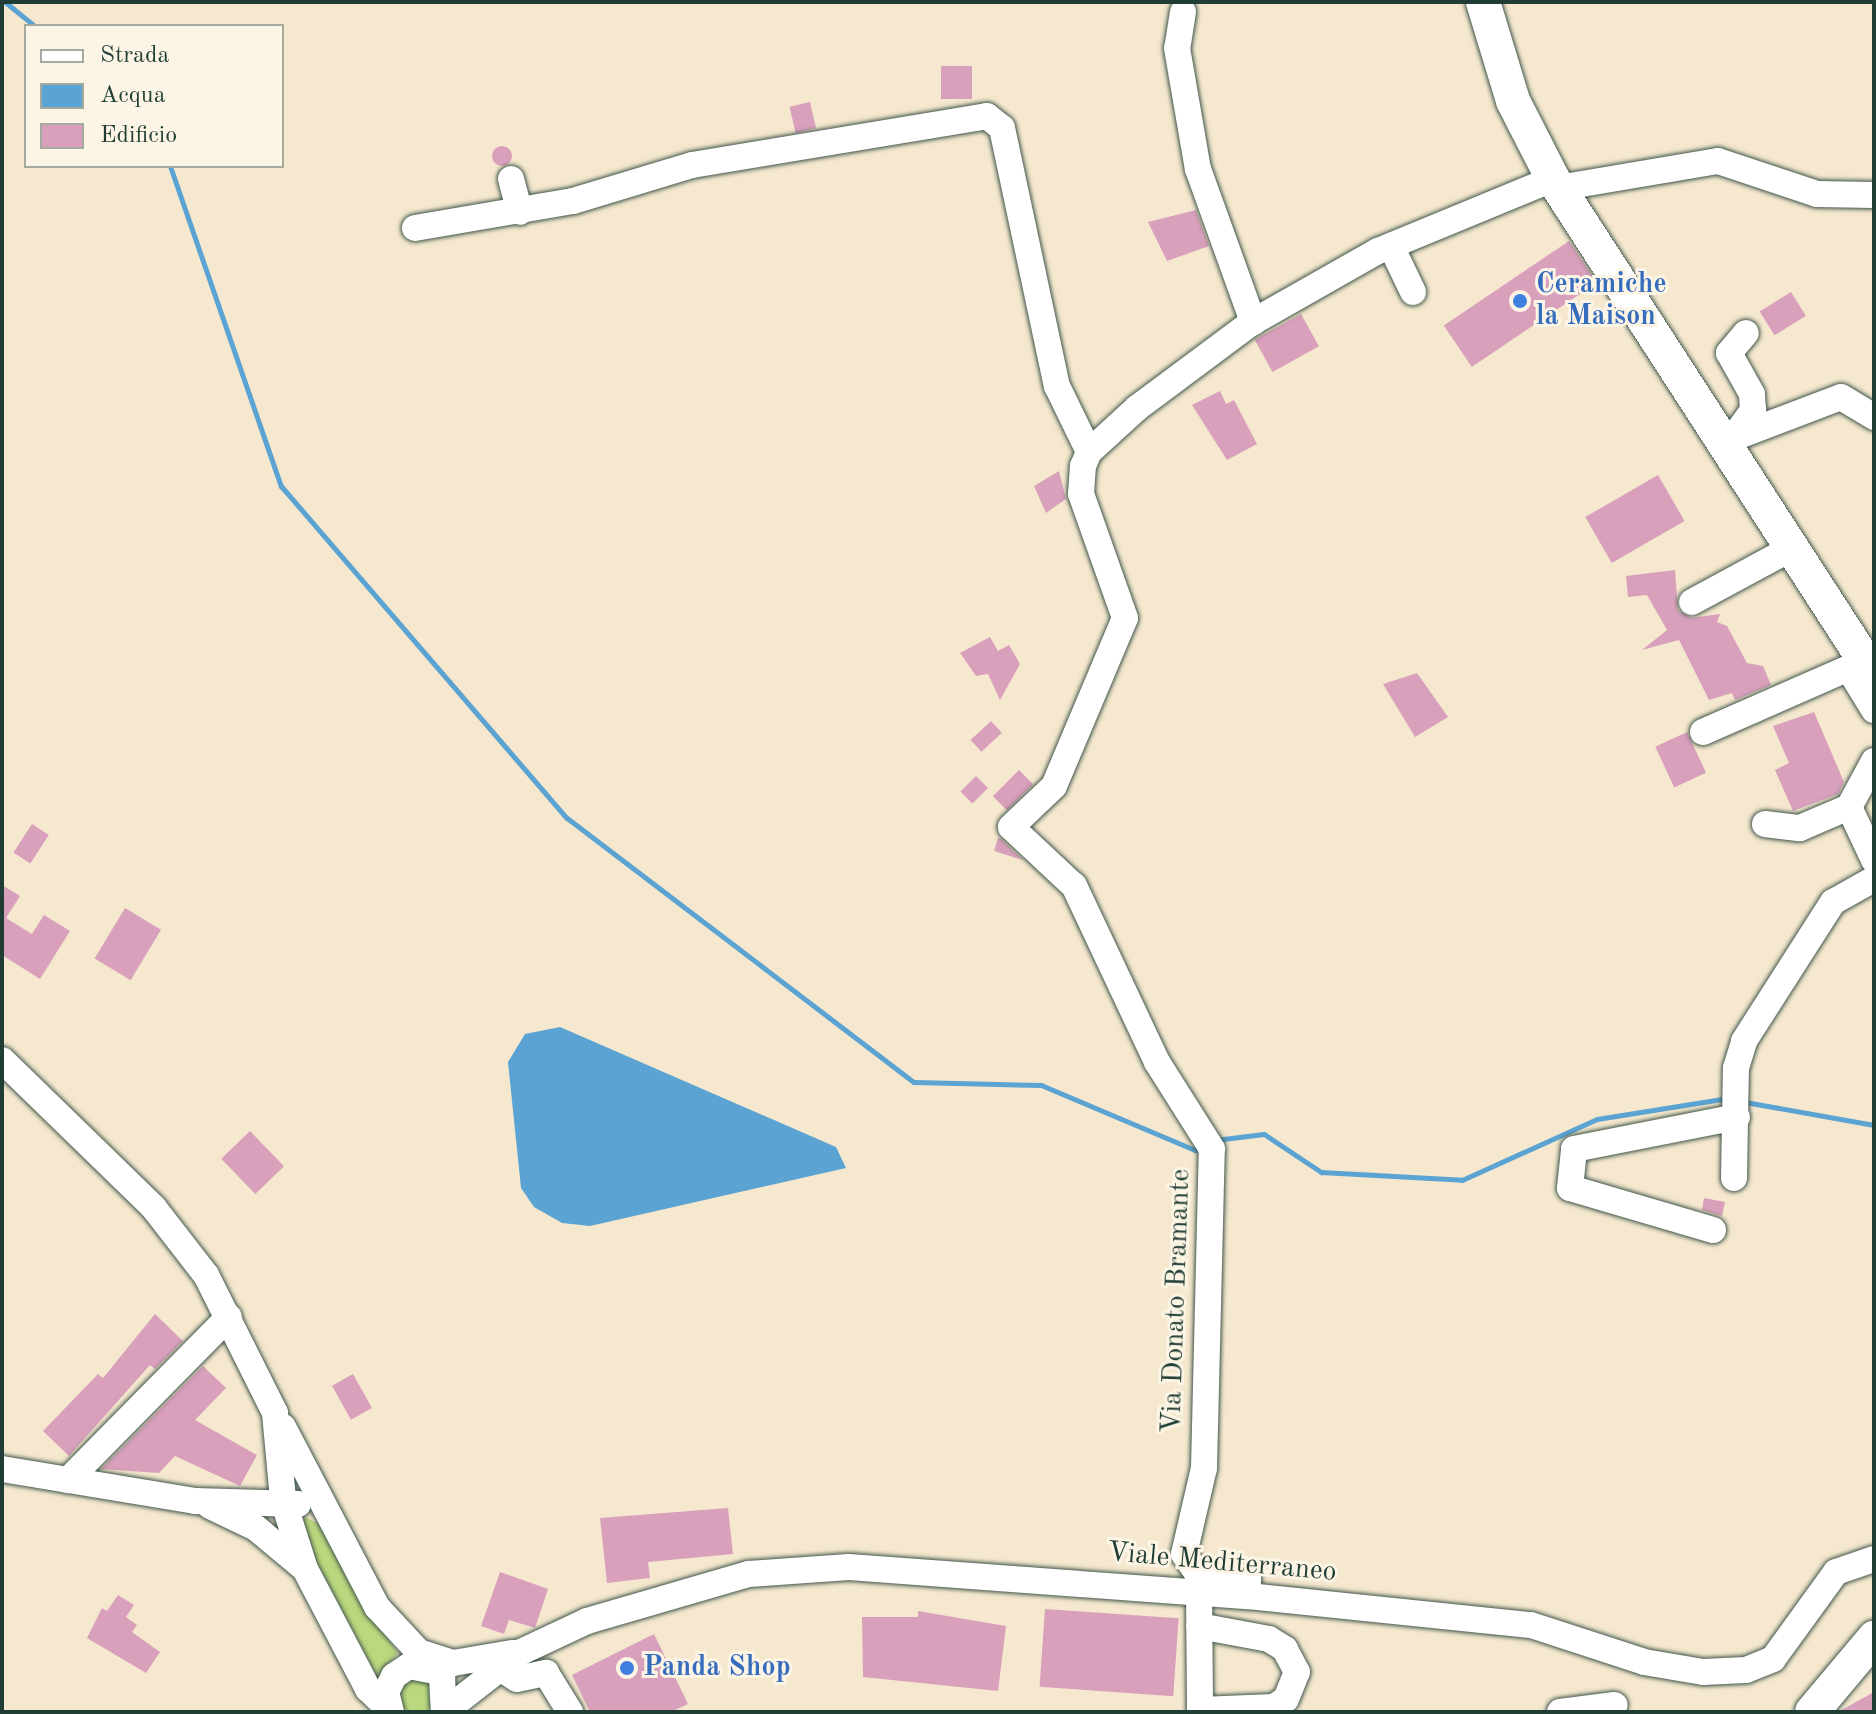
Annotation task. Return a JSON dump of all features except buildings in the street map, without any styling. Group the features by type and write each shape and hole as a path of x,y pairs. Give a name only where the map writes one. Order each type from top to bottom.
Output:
{"main road":[{"path":"1483,2 1513,101 1556,184 1729,437 1790,549 1863,669"},
{"path":"1812,1712 1874,1638"}],"street":[{"path":"1183,12 1177,48 1198,169 1253,322"},
{"path":"415,228 520,212 692,165 987,116 1002,128 1057,386 1089,452 1253,322 1391,246 1556,184 1718,161 1817,194 1874,195"},
{"path":"511,179 520,212"},
{"path":"1391,246 1413,292"},
{"path":"1729,437 1753,410 1752,394 1729,353 1746,333"},
{"path":"1729,437 1841,397 1874,417"},
{"name":"Via Donato Bramante","path":"1089,452 1081,494 1125,618 1054,786 1011,827 1074,886 1157,1062 1212,1149 1204,1468 1184,1554 1197,1573 1248,1578 1248,1596"},
{"path":"1692,602 1790,549"},
{"path":"1703,732 1863,669 1874,710"},
{"path":"1765,824 1800,828 1849,807 1874,761"},
{"path":"1849,807 1874,860"},
{"path":"1734,1178 1736,1068 1744,1041 1833,902 1874,879"},
{"path":"2,1060 174,1229 229,1317 275,1413 377,1607 446,1685 444,1712"},
{"path":"1713,1230 1570,1188 1574,1149 1737,1117"},
{"path":"68,1480 229,1317"},
{"path":"275,1413 283,1500 305,1569 382,1706"},
{"path":"247,1502 279,1454"},
{"path":"2,1469 195,1501 283,1500 330,1518"},
{"path":"195,1501 256,1528 305,1569"},
{"name":"Viale Mediterraneo","path":"444,1712 466,1702 498,1667 521,1652 657,1595 749,1574 849,1567 1199,1591 1531,1625 1673,1669 1746,1670 1783,1650 1836,1572 1874,1559"},
{"path":"1199,1591 1199,1626"},
{"name":"Viale Mediterraneo","path":"424,1661 469,1663 521,1652"},
{"path":"382,1706 389,1683 424,1661"},
{"path":"498,1667 517,1679 546,1673 570,1712"},
{"path":"1560,1712 1615,1705"}],"green space":[{"path":"307,1518 327,1528 365,1607 398,1653 377,1676 314,1557 300,1519"},
{"path":"417,1678 430,1683 435,1696 430,1709 417,1714 404,1709 399,1696 404,1683"}],"water":[{"path":"560,1027 836,1147 846,1168 590,1226 562,1223 534,1207 521,1188 508,1062 525,1034"}],"waterway":[{"path":"5,2 32,24"},
{"path":"171,168 281,486 567,818 914,1082 1041,1085 1195,1150 1203,1146"},
{"path":"1215,1140 1264,1134 1321,1172 1462,1180 1597,1119 1728,1098"},
{"path":"1745,1102 1874,1125"}],"place":[{"name":"Ceramiche la Maison","path":"1520,301"},
{"name":"Panda Shop","path":"627,1668"}]}
